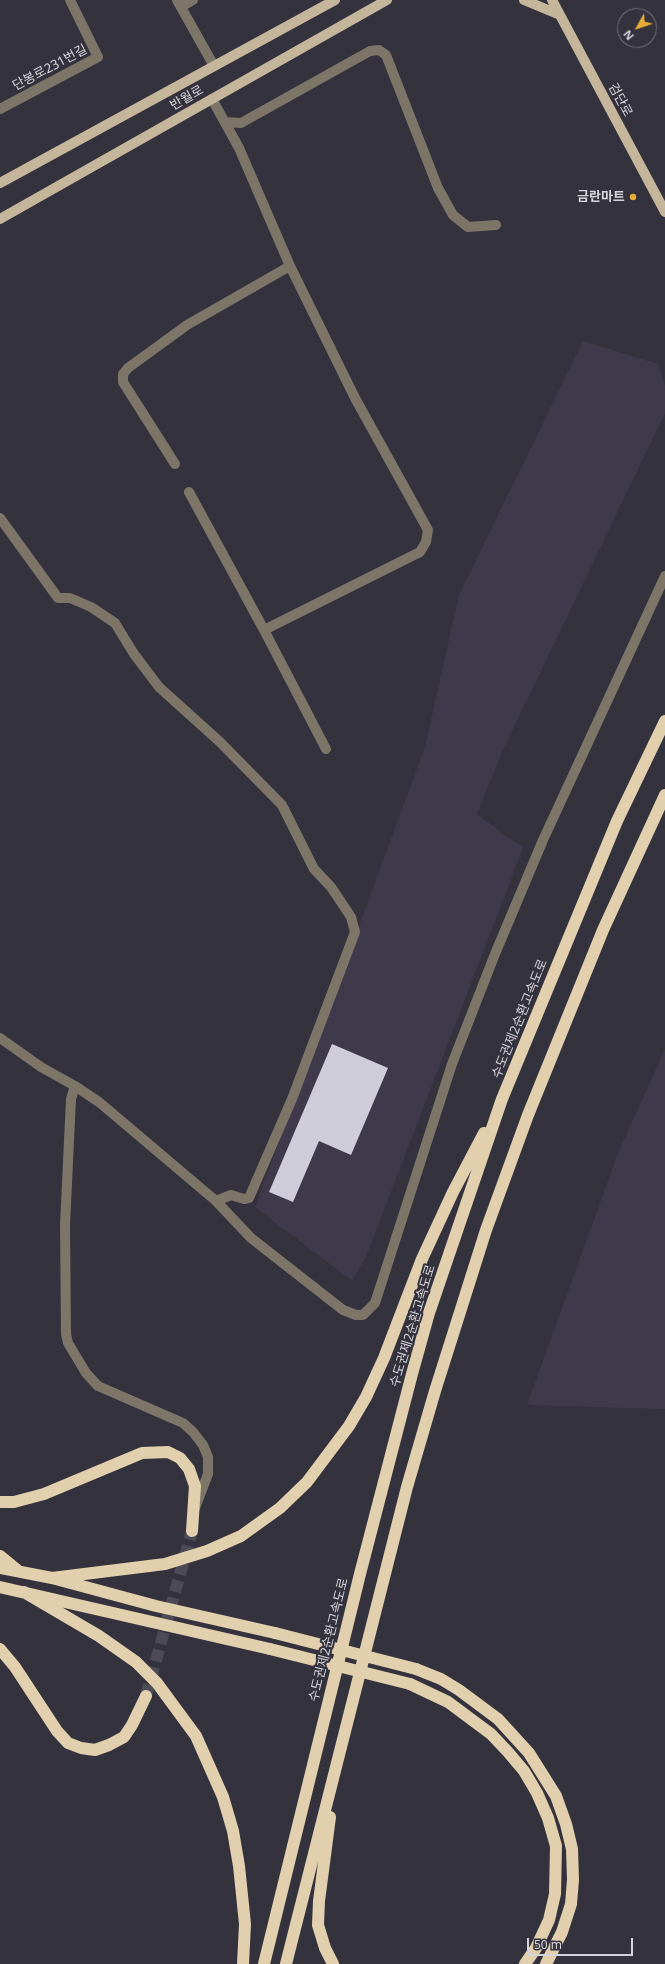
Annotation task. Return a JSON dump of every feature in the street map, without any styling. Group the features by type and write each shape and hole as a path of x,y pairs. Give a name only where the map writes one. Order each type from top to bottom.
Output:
{"highway":[{"name":"수도권제2순환고속도로","path":"264,1964 360,1574 412,1374 432,1306 502,1099 618,821 665,721"},
{"path":"286,1964 407,1487 439,1376 486,1230 528,1115 602,930 665,795"},
{"path":"52,1578 164,1564 207,1551 241,1536 280,1508 307,1482 345,1432 366,1397 384,1358 422,1259 454,1192 502,1099"},
{"path":"0,1502 14,1502 44,1494 142,1452 168,1452 180,1458 189,1469 195,1486 195,1510 192,1531"},
{"path":"0,1562 20,1572 52,1578 156,1606 275,1633 416,1670 441,1680 459,1690 498,1719 529,1753 544,1774 556,1796 566,1824 572,1849 573,1880 571,1904 562,1932 546,1964"},
{"path":"0,1587 270,1649 410,1684 448,1702 491,1734 508,1752 524,1771 537,1793 548,1818 556,1846 555,1894 549,1920 536,1948 526,1964"},
{"path":"24,1592 99,1636 136,1662 157,1683 196,1736 223,1797 233,1831 244,1910 243,1964"},
{"path":"0,1649 15,1667 57,1731 68,1743 81,1748 95,1750 109,1746 124,1737 132,1725 146,1696"},
{"path":"333,1964 325,1948 318,1925 319,1901 338,1757"}],"main road":[{"name":"반월로","path":"0,183 335,0"},
{"name":"반월로","path":"0,219 387,0"},
{"path":"524,0 556,6"},
{"name":"검단로","path":"556,6 665,212"}],"street":[{"name":"단봉로231번길","path":"0,109 98,57 70,0"},
{"path":"193,0 179,3 214,66"},
{"path":"224,122 241,123 370,51 379,50 386,55 438,188 453,215 468,226 496,225"},
{"path":"212,99 239,148 290,266 355,398 428,530 426,542 420,552 264,630"},
{"path":"175,464 123,382 123,374 128,368 187,325 290,266"},
{"path":"189,492 264,630 326,749"},
{"path":"0,518 58,598 70,598 92,607 115,623 134,654 159,687 220,742 282,805 314,869 331,887 351,918 354,932 292,1099 249,1198 244,1200 231,1194 216,1201"},
{"path":"0,1038 42,1067 76,1086 98,1102 216,1201 251,1238 343,1310 356,1315 363,1315 375,1303 452,1064 495,954 549,826 665,576"},
{"path":"76,1086 71,1099 65,1226 66,1334 68,1343 86,1373 98,1386 183,1423 193,1432 203,1445 208,1457 208,1474 195,1510"}],"shaded area":[{"path":"583,341 658,364 665,386 665,413 503,750 477,814 523,848 366,1257 352,1281 255,1207 425,747 459,595"},
{"path":"665,1049 665,1409 527,1405 618,1153"}],"building":[{"path":"332,1044 388,1068 351,1155 319,1141 293,1202 269,1192"}],"tunnel":[{"path":"146,1696 192,1531"}],"place":[{"name":"금란마트","path":"633,197"}]}
